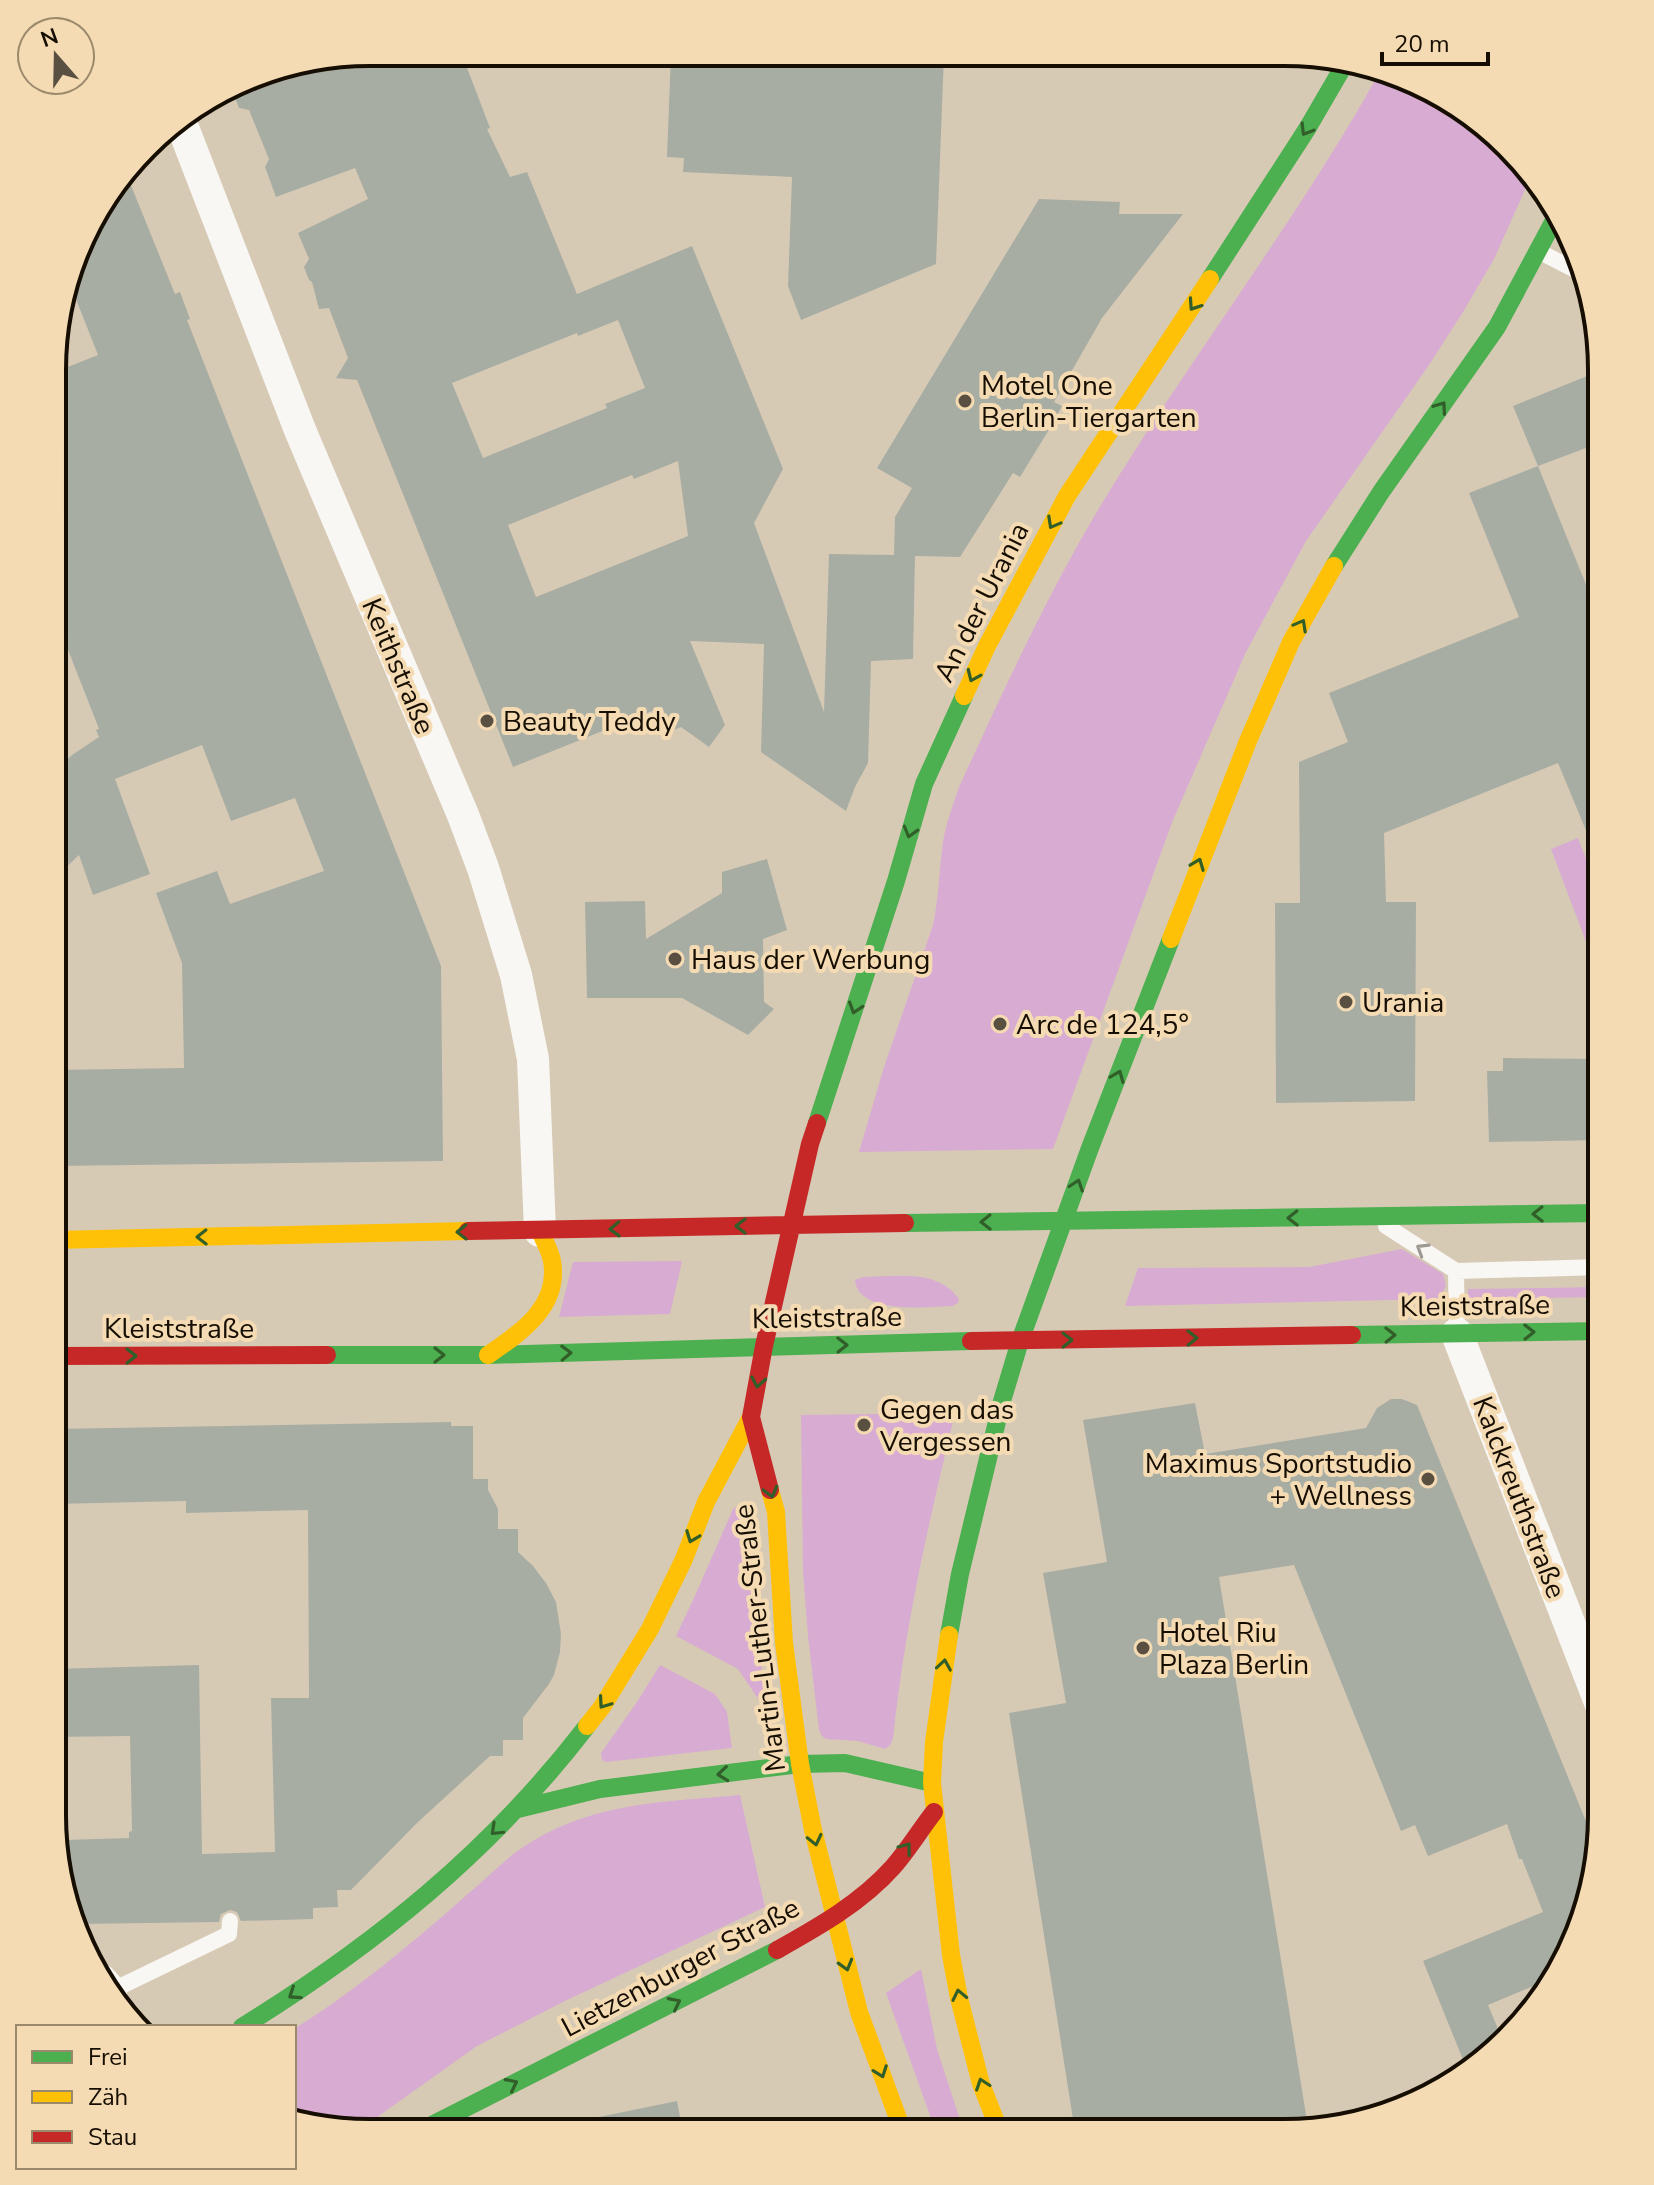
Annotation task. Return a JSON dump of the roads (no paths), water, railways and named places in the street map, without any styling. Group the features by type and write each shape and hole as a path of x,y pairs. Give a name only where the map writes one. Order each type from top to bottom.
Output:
{"main road":[{"name":"An der Urania","path":"791,1225 810,1144 896,881 924,784 987,646 1067,496 1237,239 1340,72"},
{"path":"995,2119 981,2084 959,1998 951,1955 932,1783 943,1673 960,1574 995,1426 1020,1341 1084,1163 1196,871 1291,642 1342,552 1381,492 1497,327 1552,226"},
{"path":"66,1240 1588,1213"},
{"name":"Martin-Luther-Straße","path":"791,1225 751,1417 776,1512 784,1643 800,1764 833,1917 859,2012 898,2119"},
{"path":"488,1355 536,1319 544,1307 553,1270 552,1259 540,1231"},
{"name":"Kleiststraße","path":"66,1356 488,1355 764,1346 1588,1331"},
{"path":"245,2025 355,1952 420,1901 518,1809 581,1735 637,1652 683,1561 705,1503 751,1417"},
{"path":"518,1809 600,1789 800,1764 845,1763 932,1783"},
{"name":"Lietzenburger Straße","path":"444,2119 772,1953 833,1917 892,1868 934,1812"}],"street":[{"name":"Keithstraße","path":"184,130 300,430 483,868 516,975 533,1059 540,1231"},
{"name":"Kalckreuthstraße","path":"1457,1334 1588,1672"}],"lane":[{"path":"1539,252 1570,267"},
{"path":"1371,1217 1456,1271 1588,1267"},
{"path":"1456,1271 1457,1334"},
{"path":"118,1985 229,1934 230,1921"}],"place":[{"name":"Motel One Berlin-Tiergarten","path":"965,401"},
{"name":"Beauty Teddy","path":"487,721"},
{"name":"Haus der Werbung","path":"675,959"},
{"name":"Urania","path":"1346,1002"},
{"name":"Arc de 124,5°","path":"1000,1024"},
{"name":"Gegen das Vergessen","path":"864,1425"},
{"name":"Maximus Sportstudio + Wellness","path":"1428,1479"},
{"name":"Hotel Riu Plaza Berlin","path":"1143,1648"}]}
